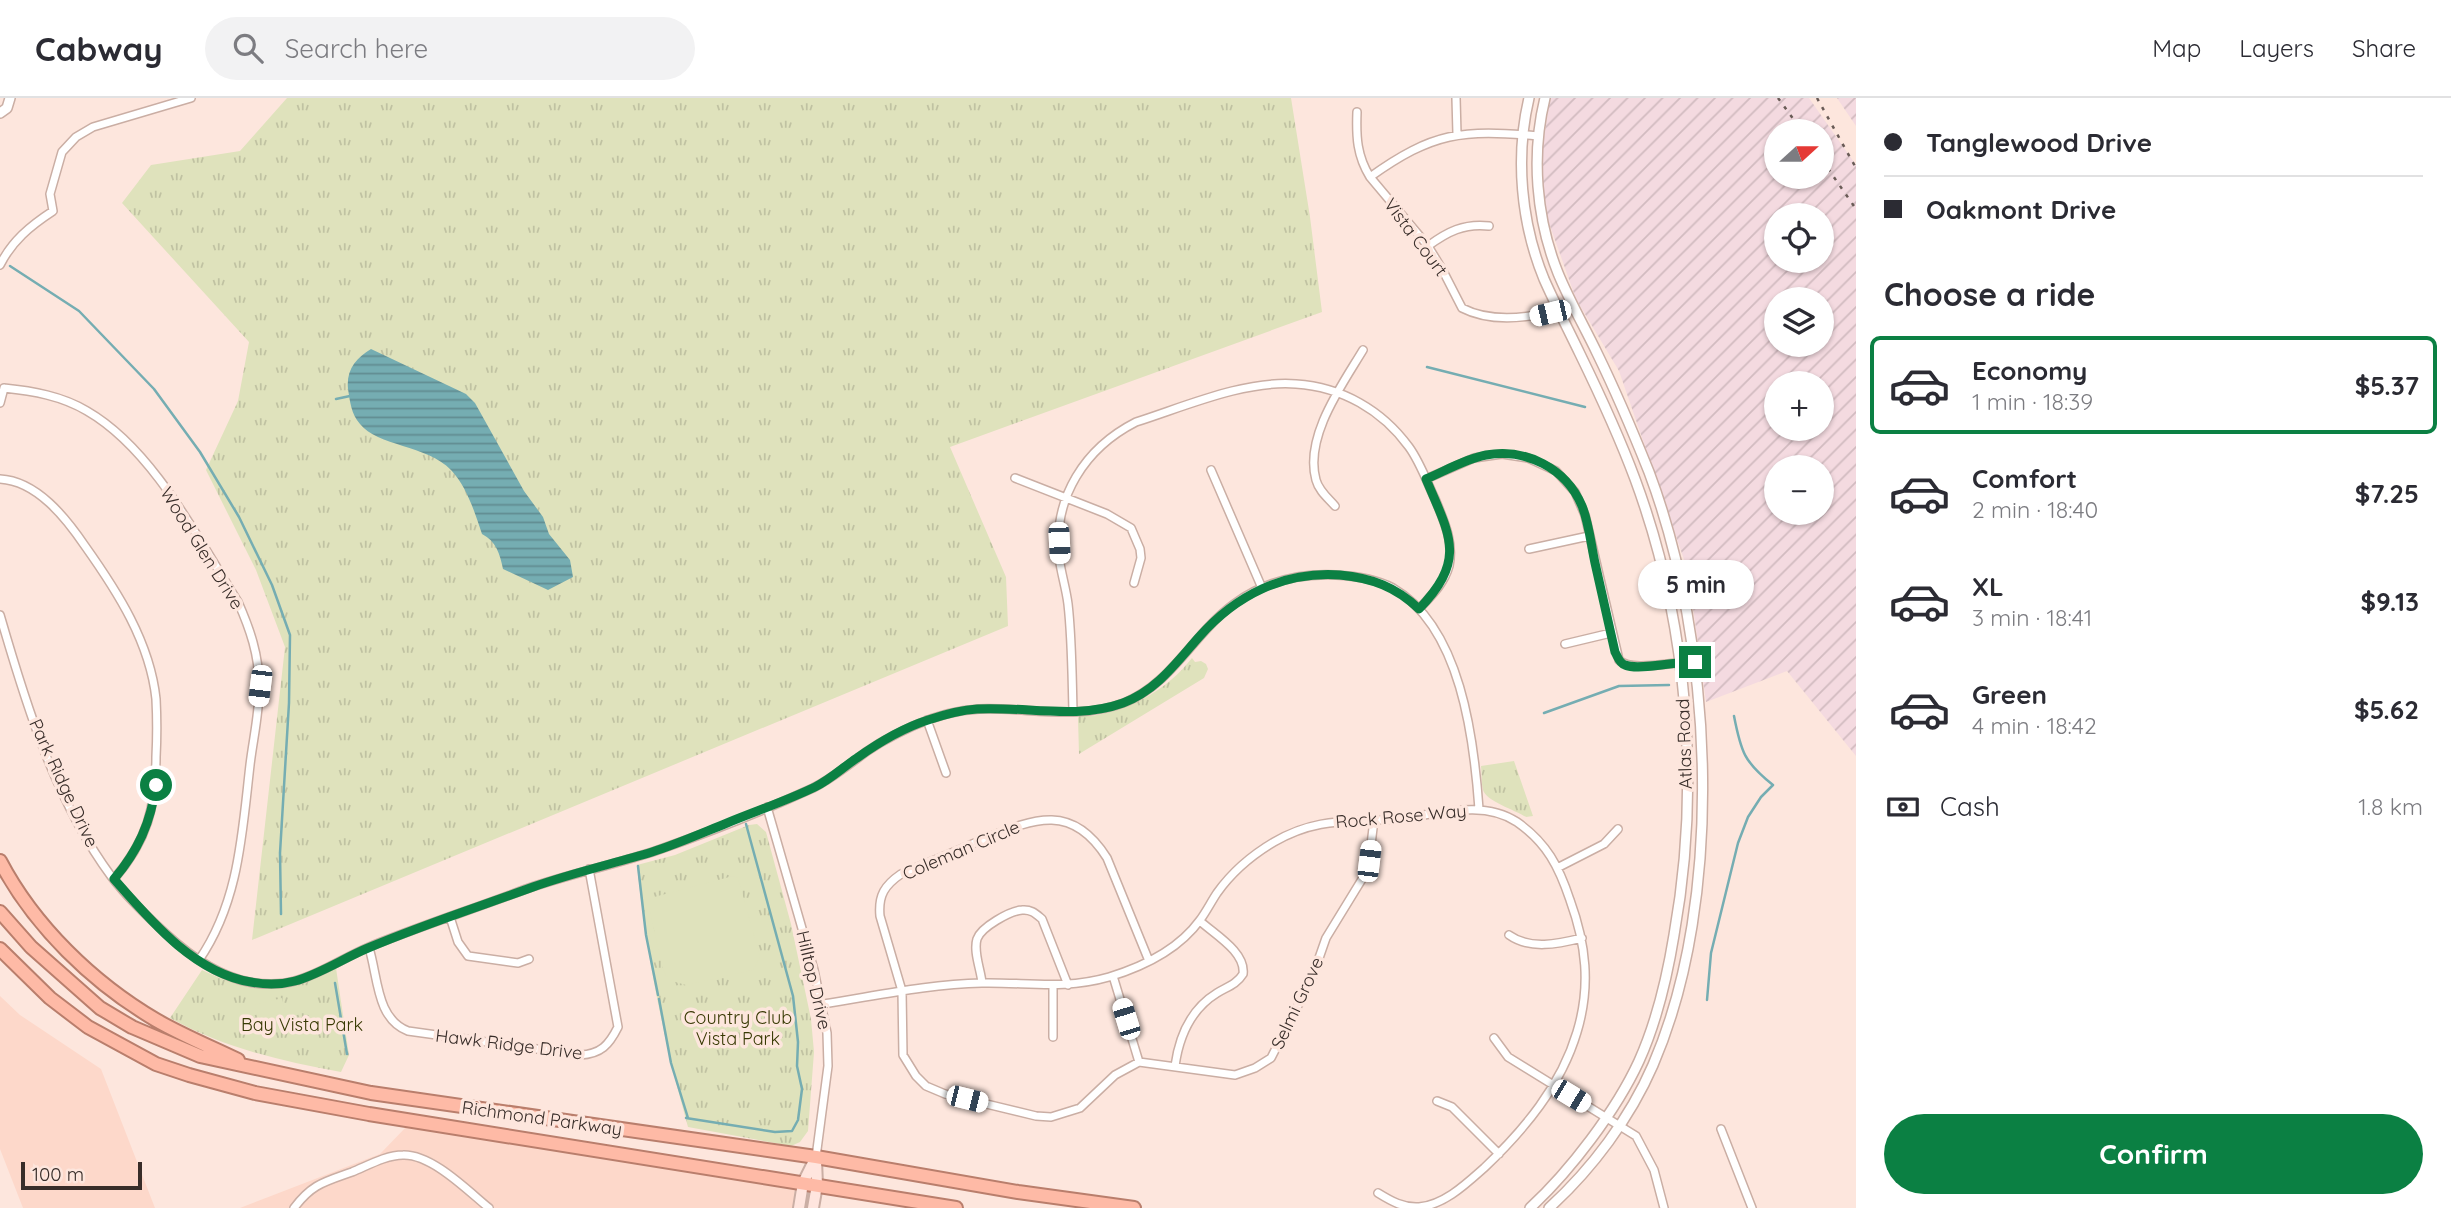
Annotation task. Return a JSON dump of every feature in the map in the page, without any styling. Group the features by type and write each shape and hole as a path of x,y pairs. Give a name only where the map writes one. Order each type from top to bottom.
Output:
{"highway":[{"path":"0,860 34,911 86,969 156,1020 261,1071"},
{"name":"Richmond Parkway","path":"0,912 31,947 66,980 132,1027 187,1051 261,1071 371,1093 816,1157 1018,1192 1134,1208"},
{"name":"Richmond Parkway","path":"0,949 50,998 88,1027 156,1064 255,1093 351,1111 956,1208"}],"main road":[{"name":"Hilltop Drive","path":"799,1208 803,1183 816,1157"},
{"name":"Hilltop Drive","path":"813,1208 817,1185 816,1157"}],"street":[{"path":"0,113 4,98"},
{"path":"0,113 7,108 10,98"},
{"path":"0,265 7,251 32,225 53,211 50,194 62,152 76,136 93,127 191,98"},
{"path":"1457,98 1457,134"},
{"name":"Atlas Road","path":"1529,98 1523,135 1522,172 1527,219 1539,266 1616,430 1636,480 1657,548 1680,661 1687,751 1686,832 1678,915 1668,973 1649,1035 1623,1092 1607,1117 1544,1195 1530,1208"},
{"name":"Atlas Road","path":"1545,98 1538,136 1539,198 1551,252 1559,275 1630,424 1650,475 1677,570 1695,662 1703,756 1699,862 1693,917 1682,976 1668,1025 1653,1067 1619,1125 1587,1169 1549,1208"},
{"name":"Vista Court","path":"1357,113 1359,153 1370,177 1427,246 1442,268 1462,308 1478,314 1521,318 1559,310"},
{"path":"1370,177 1409,151 1457,134 1494,132 1538,136"},
{"path":"1427,246 1467,225 1489,226"},
{"path":"1335,506 1321,491 1316,479 1315,450 1322,421 1363,350"},
{"path":"1073,711 1069,617 1059,543 1061,514 1077,474 1095,449 1136,422 1265,384 1298,384 1338,392 1372,409 1410,448 1447,528 1451,553 1443,580 1419,609"},
{"path":"0,403 2,386"},
{"name":"Wood Glen Drive","path":"2,386 61,399 85,410 110,426 134,449 162,483 238,602 248,623 254,643 260,686 238,863 229,901 212,940 199,960"},
{"path":"1426,479 1487,455 1528,458 1556,471 1582,505 1619,660 1626,666 1695,662"},
{"path":"1211,470 1262,588"},
{"path":"1015,478 1107,514 1130,528 1140,549 1141,558 1134,583"},
{"path":"0,479 9,480 46,499 73,529 110,580 127,610 150,672 156,697 157,729 153,806 137,849 114,879"},
{"path":"1529,549 1589,537"},
{"name":"Park Ridge Drive","path":"0,615 32,716 54,771 91,846 114,879 147,916 199,960 225,975 248,982 272,985 306,977 369,947 450,917 564,876 659,850 836,776 856,758 928,720 975,709 1073,711 1101,709 1126,702 1170,672 1217,618 1237,601 1287,579 1312,575 1364,578 1388,585 1419,609 1443,645 1459,687 1475,756 1479,809"},
{"path":"1565,644 1611,633"},
{"path":"928,720 946,772"},
{"name":"Hilltop Drive","path":"766,807 823,1004 828,1066 816,1157"},
{"name":"Rock Rose Way","path":"823,1004 902,991 982,983 1053,986 1113,976 1149,961 1184,938 1200,921 1217,892 1235,872 1276,841 1318,824 1338,820 1374,820 1479,809 1497,813 1517,821 1559,867 1582,938 1587,971 1583,1008 1572,1046 1553,1085 1518,1134 1469,1182 1429,1206 1416,1208 1401,1206 1378,1193"},
{"name":"Coleman Circle","path":"902,991 880,916 879,903 890,882 901,874 1030,821 1045,819 1073,824 1099,845 1107,858 1149,961"},
{"name":"Selmi Grove","path":"1139,1062 1235,1075 1255,1069 1270,1058 1312,978 1326,938 1364,876 1369,861 1374,820"},
{"path":"1559,867 1604,844 1618,829"},
{"name":"Hawk Ridge Drive","path":"369,947 381,999 396,1027 408,1031 580,1055 599,1052 607,1046 618,1027 589,869"},
{"path":"982,983 977,937 985,927 1024,909 1042,919 1068,985"},
{"path":"450,917 458,942 468,956 518,964 529,959"},
{"path":"1175,1066 1181,1039 1194,1014 1243,974 1242,960 1200,921"},
{"path":"1509,935 1517,941 1540,945 1582,938"},
{"path":"902,991 904,1055 908,1066 921,1081 945,1094 1051,1117 1080,1108 1115,1075 1139,1062 1113,976"},
{"path":"1053,986 1053,1037"},
{"path":"1494,1038 1508,1057 1636,1136 1654,1170 1664,1208"},
{"path":"1437,1101 1452,1107 1499,1154"},
{"path":"1721,1129 1752,1208"},
{"path":"294,1208 307,1191 325,1182 404,1155 419,1158 440,1168 489,1208"}],"shaded area":[{"path":"1550,98 1809,98 1824,119 1764,119 1764,189 1834,189 1834,134 1856,165 1856,756 1787,671 1706,702 1688,571 1619,371 1576,299 1544,209 1541,158"},
{"path":"1837,98 1856,98 1856,126"},
{"path":"0,996 20,1015 101,1069 155,1208 23,1208 0,1149"},
{"path":"408,1125 795,1189 794,1208 240,1208 380,1154"}],"green space":[{"path":"287,98 1291,98 1322,312 950,447 1006,577 1008,626 252,940 285,647 256,570 206,470 238,401 249,342 122,203 151,165 240,151"},
{"path":"1192,658 1195,662 1206,664 1208,669 1204,678 1079,754 1078,718 1082,711 1092,716 1135,703 1160,689"},
{"path":"1514,761 1533,816 1526,817 1502,805 1489,798 1483,790 1481,766"},
{"name":"Country Club Vista Park","path":"757,824 766,832 791,924 811,1019 814,1052 808,1131 800,1142 791,1146 688,1127 657,997 637,865 675,855"},
{"path":"733,876 738,878 760,957 753,970 686,985 672,981 666,976 662,966 649,907 654,897"},
{"name":"Bay Vista Park","path":"336,968 349,1055 341,1072 253,1052 211,1038 170,1018 202,970 238,984 269,988 300,983"},
{"path":"282,998 286,1016 260,1023 255,1005"}],"water":[{"path":"371,349 466,394 475,403 524,491 543,517 549,534 570,560 573,577 548,590 503,569 497,548 482,534 466,492 451,470 429,455 378,437 360,424 351,407 348,382 350,370 361,356"}],"waterway":[{"path":"10,266 79,311 154,389 200,452 239,517 272,585 290,635 289,703 280,853 281,914"},
{"path":"1427,367 1585,407"},
{"path":"336,399 350,396"},
{"path":"1544,713 1619,686 1669,685"},
{"path":"1707,1000 1711,953 1738,843 1748,817 1773,785 1756,770 1745,755 1734,716"},
{"path":"686,1118 775,1132 792,1131 798,1120 802,1089 797,1066 798,1042 793,996 746,824"},
{"path":"638,866 646,935 658,995"},
{"path":"335,983 347,1054"},
{"path":"659,999 671,1063 688,1118"}],"railway":[{"path":"1778,98 1793,119"},
{"path":"1817,98 1856,168"},
{"path":"1834,177 1856,209"}],"route":[{"path":"156,785 147,827 137,849 114,879 147,916 199,960 225,975 248,982 272,985 292,982 369,947 564,876 659,850 813,788 836,776 856,758 928,720 975,709 1073,711 1101,709 1126,702 1170,672 1199,636 1237,601 1287,579 1312,575 1364,578 1388,585 1419,609 1443,580 1451,553 1447,528 1426,479 1487,455 1515,455 1542,463 1556,471 1575,492 1585,515 1615,652 1621,663 1626,666 1639,666 1695,662"}]}
